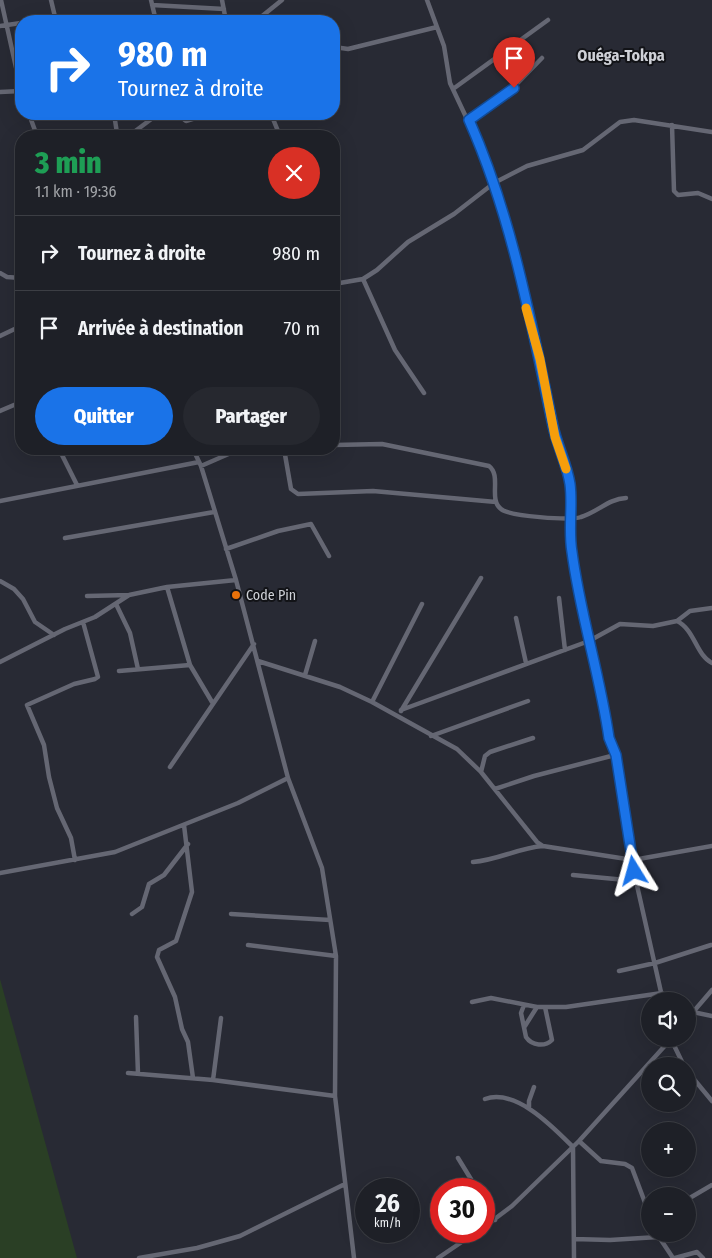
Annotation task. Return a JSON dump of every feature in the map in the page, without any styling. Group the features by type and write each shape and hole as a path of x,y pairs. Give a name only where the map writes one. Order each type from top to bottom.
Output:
{"street":[{"path":"1,0 15,64"},
{"path":"51,0 54,15"},
{"path":"222,0 225,15"},
{"path":"263,15 282,0"},
{"path":"427,0 444,46 447,72 453,89 469,120 494,183 515,252 530,326 540,359 555,437 570,481 572,552 609,738 616,755 636,881 662,992"},
{"path":"154,15 151,2 224,8"},
{"path":"453,89 548,20"},
{"path":"0,26 15,24"},
{"path":"340,47 348,49 436,27"},
{"path":"469,120 506,95 542,58"},
{"path":"0,92 15,91"},
{"path":"138,130 151,120"},
{"path":"340,283 363,279 378,270 408,242 454,214 494,183 527,166 583,150 620,122 634,120 712,132"},
{"path":"672,125 674,191 678,195 698,194 712,199"},
{"path":"0,273 7,277 15,278"},
{"path":"363,279 395,350 424,393"},
{"path":"0,336 15,329"},
{"path":"0,411 15,405"},
{"path":"340,445 382,444 489,466 493,470 496,502 505,512 570,520 590,514 611,500 626,498"},
{"path":"62,455 77,485"},
{"path":"196,455 236,580 288,778 322,868 336,956 335,1096 354,1258"},
{"path":"0,501 77,485 200,464 224,455"},
{"path":"285,455 291,489 298,494 373,491 496,502"},
{"path":"65,538 214,512"},
{"path":"226,549 278,532 311,524 329,556"},
{"path":"398,717 481,578"},
{"path":"88,596 130,595 167,587 236,580"},
{"path":"0,582 14,589 23,599 35,622 54,635"},
{"path":"167,587 190,664 212,702"},
{"path":"0,662 83,622 130,595"},
{"path":"559,598 565,650"},
{"path":"116,604 130,633 138,670"},
{"path":"372,702 422,604"},
{"path":"401,710 589,641 620,624 653,626 677,621 690,612 712,608"},
{"path":"516,618 526,664"},
{"path":"677,621 690,632 706,659 712,663"},
{"path":"76,860 71,838 57,808 49,777 44,745 27,709 28,705 74,684 98,677 83,622"},
{"path":"306,675 315,640"},
{"path":"170,768 212,702 254,644"},
{"path":"258,661 306,675 372,702 431,736 457,748 482,772 537,842 543,846"},
{"path":"118,671 190,664"},
{"path":"431,736 528,701"},
{"path":"482,772 485,756 490,752 533,738"},
{"path":"495,789 534,776 616,755"},
{"path":"0,873 115,852 238,803 288,778"},
{"path":"184,825 188,844 192,892 176,940 159,950 157,957 175,997 182,1029 190,1050 193,1078"},
{"path":"132,914 142,907 149,884 164,875 188,844"},
{"path":"474,862 492,860 526,847 543,846 632,860 712,846"},
{"path":"573,875 636,881"},
{"path":"231,914 330,920"},
{"path":"248,945 336,956"},
{"path":"619,971 655,963 711,945"},
{"path":"696,1006 712,990"},
{"path":"472,1002 491,998 546,1007 587,1005 641,996"},
{"path":"524,1004 521,1013 528,1041 541,1044 550,1042 553,1037 546,1007"},
{"path":"525,1026 537,1007"},
{"path":"696,1013 712,1016"},
{"path":"136,1017 138,1074"},
{"path":"213,1080 221,1018"},
{"path":"655,1057 671,1039 680,1057"},
{"path":"496,1220 579,1141 641,1072"},
{"path":"128,1073 213,1080 335,1096"},
{"path":"696,1082 712,1101"},
{"path":"529,1108 529,1101 534,1087"},
{"path":"485,1099 500,1097 529,1108 573,1147 574,1258"},
{"path":"579,1141 601,1160 621,1163 632,1168 641,1189"},
{"path":"458,1158 470,1178"},
{"path":"139,1258 197,1248 240,1236 345,1184"},
{"path":"696,1194 712,1185"},
{"path":"574,1239 641,1239"},
{"path":"663,1242 674,1258 697,1252 703,1258"},
{"path":"438,1258 460,1243"}],"green space":[{"path":"0,979 77,1258 0,1258"}],"slow traffic":[{"path":"526,308 540,359 552,426 566,469"}],"place":[{"name":"Code Pin","path":"236,595"}],"district":[{"name":"Ouéga-Tokpa","path":"621,55"}],"route":[{"path":"514,88 497,102 469,120 490,168 515,252 530,326 540,359 552,426 570,481 572,552 609,738 616,755 632,848 634,871"}]}
